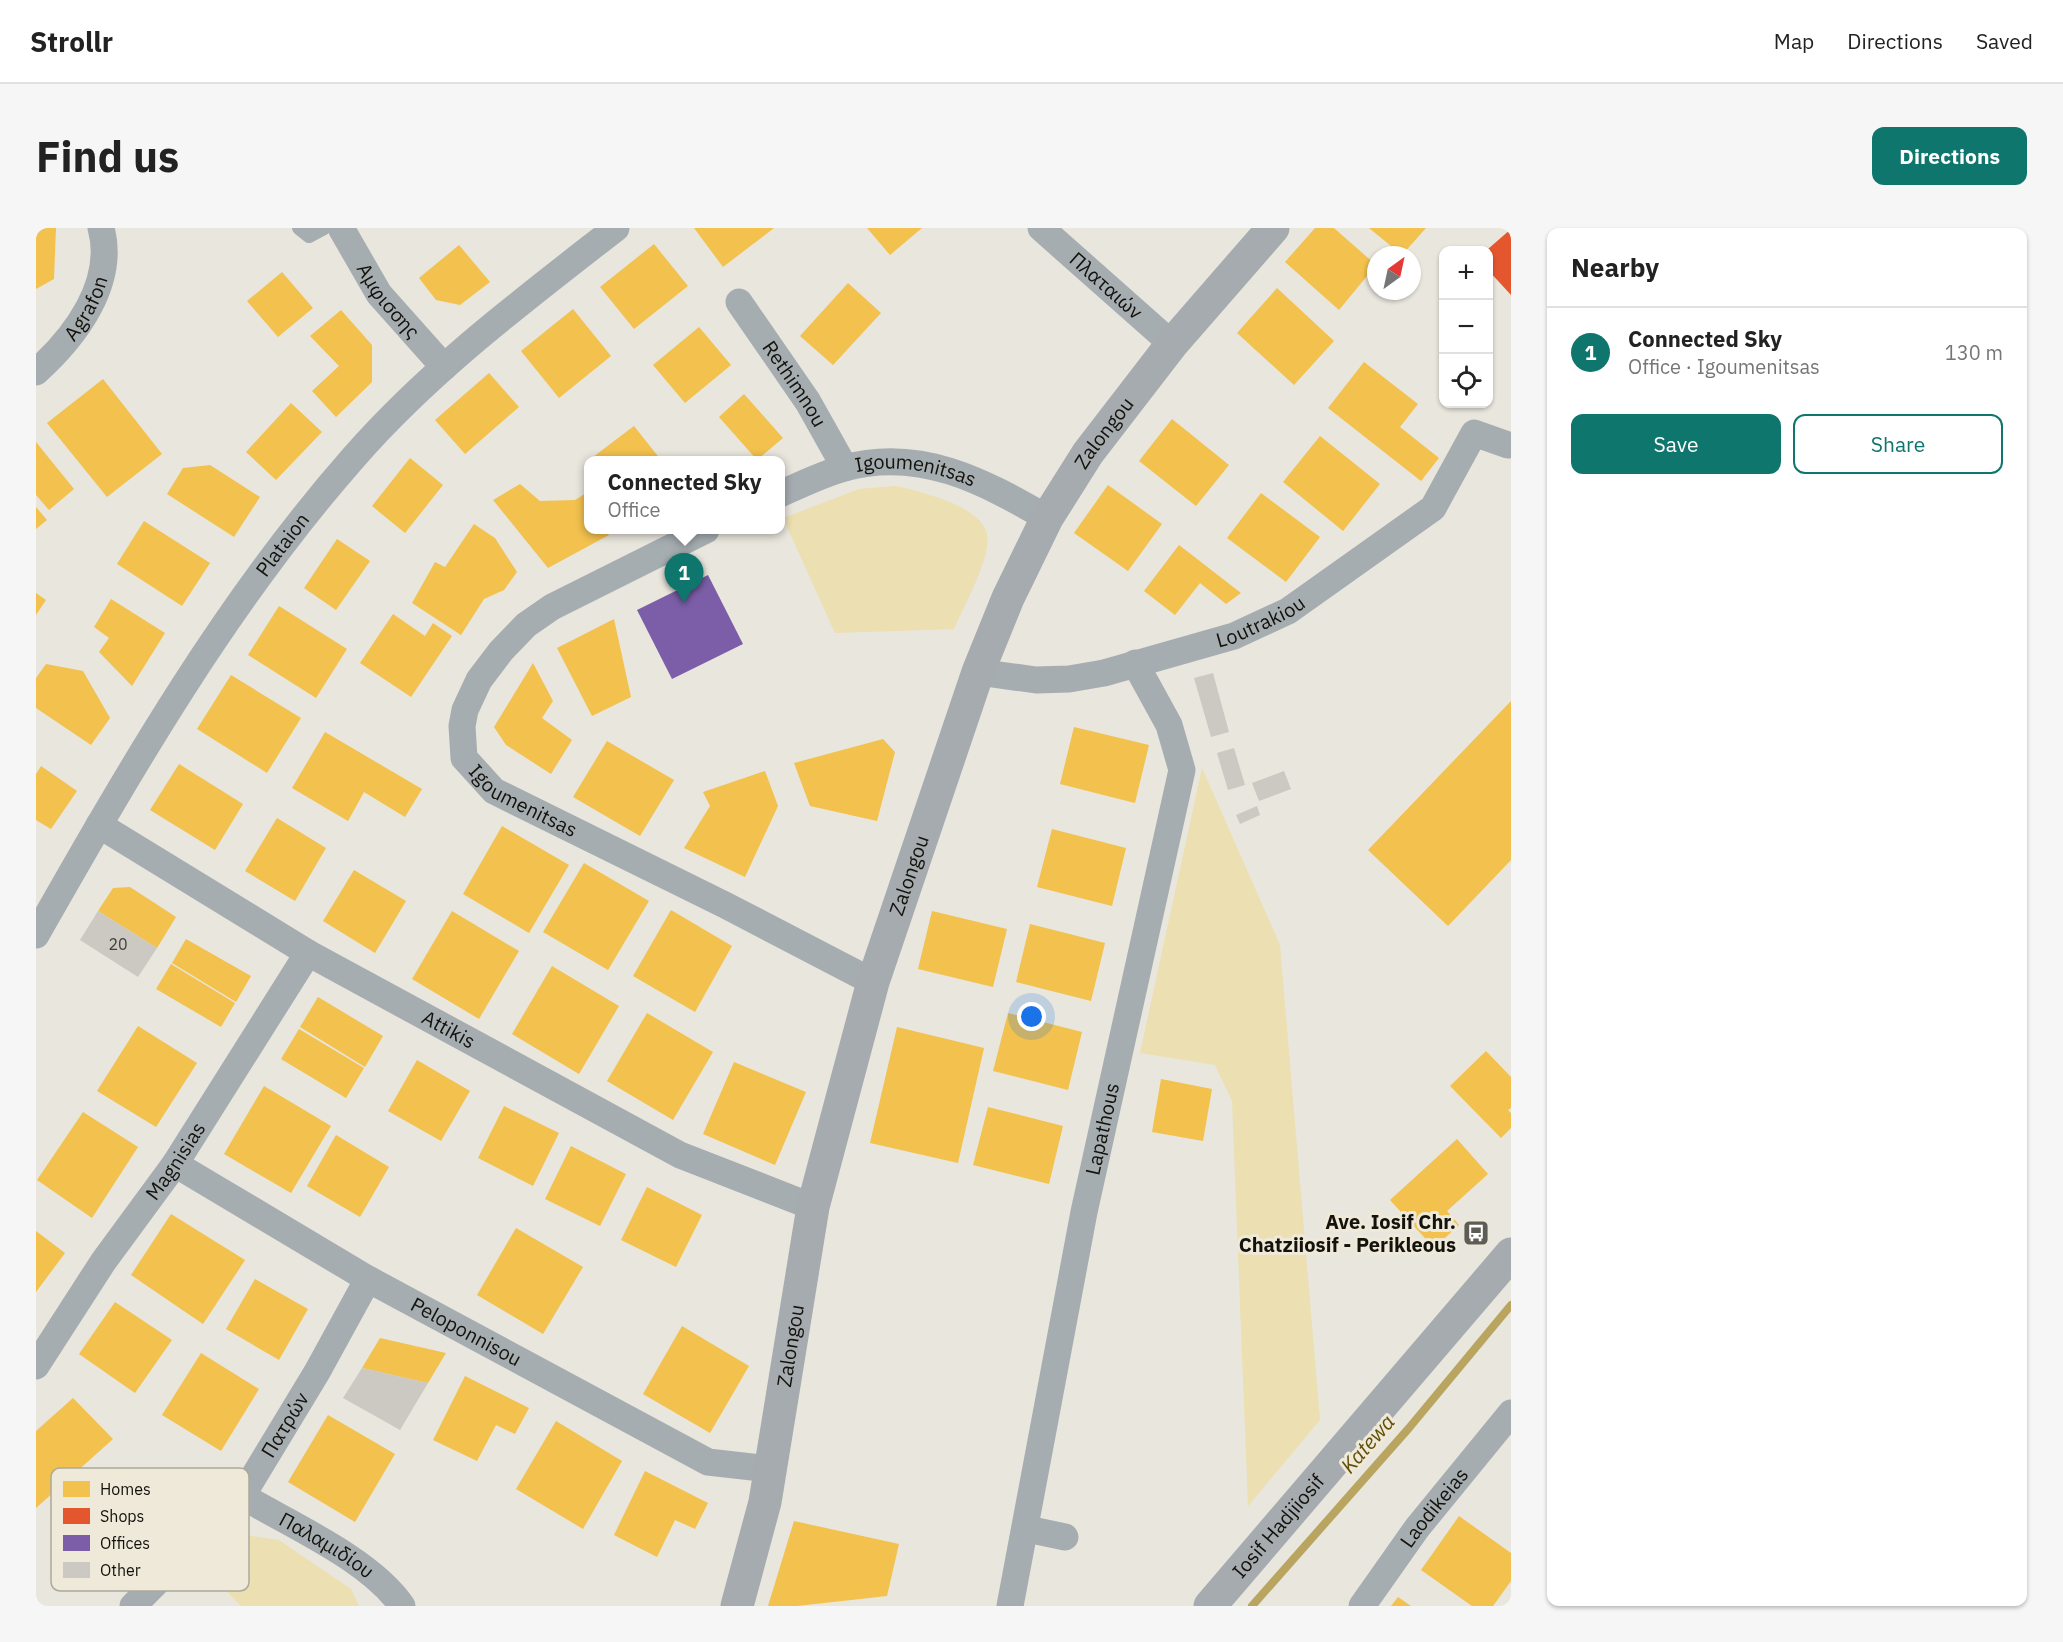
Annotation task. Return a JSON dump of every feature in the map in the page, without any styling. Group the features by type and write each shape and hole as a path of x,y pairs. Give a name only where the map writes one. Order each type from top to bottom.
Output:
{"street":[{"name":"Agrafon","path":"36,372 59,351 79,325 92,300 104,260 105,244 101,228"},
{"name":"Αμφισσης","path":"341,228 379,294 444,367"},
{"name":"Plataion","path":"36,935 99,825 219,630 288,535 356,455 444,367 511,310 616,228"},
{"name":"Πλαταιών","path":"1041,228 1172,344"},
{"name":"Zalongou","path":"737,1606 762,1514 813,1207 873,982 978,672 1008,598 1047,518 1088,453 1172,344 1272,228"},
{"name":"Rethimnou","path":"739,302 808,402 845,468"},
{"name":"Loutrakiou","path":"978,672 1029,680 1069,679 1104,673 1234,636 1288,611 1433,508 1474,433 1509,445"},
{"name":"Igoumenitsas","path":"785,492 845,468 917,463 951,469 1047,518"},
{"name":"Igoumenitsas","path":"698,534 552,607 526,625 486,670 470,700 462,726 464,758 494,791 725,904 873,982"},
{"name":"Lapathous","path":"1010,1606 1027,1529 1084,1212 1182,770 1169,725 1135,663"},
{"name":"Attikis","path":"99,825 308,952 680,1155 813,1207"},
{"name":"Magnisias","path":"36,1366 103,1262 175,1164 308,952"},
{"name":"Peloponnisou","path":"175,1164 368,1279 708,1462 769,1469"},
{"name":"Iosif Hadjiiosif","path":"1210,1606 1511,1254"},
{"name":"Πατρών","path":"249,1484 368,1279"},
{"name":"Laodikeias","path":"1362,1606 1417,1527 1511,1413"},
{"name":"Παλαμιδίου","path":"249,1500 372,1572 391,1590 402,1606"},
{"path":"1027,1529 1065,1537"},
{"name":"Πατρών","path":"133,1606 148,1591"}],"lane":[{"path":"300,228 309,236 324,228"}],"shaded area":[{"path":"896,486 920,492 962,508 982,524 987,534 985,555 976,582 954,629 835,633 785,522 785,517 859,489"},
{"path":"1202,768 1280,945 1320,1420 1248,1506 1232,1101 1215,1065 1140,1053"},
{"path":"249,1536 279,1540 351,1589 359,1606 241,1606 226,1591 249,1591"}],"building: Homes":[{"path":"36,228 56,228 54,279 36,289"},
{"path":"694,228 774,228 723,267"},
{"path":"867,228 922,228 890,255"},
{"path":"1315,228 1334,228 1367,257 1367,276 1339,310 1285,262"},
{"path":"1369,228 1426,228 1410,246 1391,246"},
{"path":"654,244 688,286 634,329 600,287"},
{"path":"459,245 490,282 460,305 436,300 419,278"},
{"path":"282,272 313,308 278,337 247,301"},
{"path":"848,283 881,313 833,365 800,336"},
{"path":"1277,288 1334,341 1294,385 1237,333"},
{"path":"573,309 611,356 559,398 521,351"},
{"path":"341,310 372,345 372,382 336,417 312,391 339,366 310,336"},
{"path":"699,327 731,365 685,403 653,365"},
{"path":"1364,362 1418,404 1400,427 1439,458 1421,481 1328,408"},
{"path":"489,373 519,407 465,454 435,420"},
{"path":"103,379 162,454 107,497 47,423"},
{"path":"744,394 783,438 762,456 753,456 719,417"},
{"path":"291,403 322,432 276,480 246,452"},
{"path":"1172,419 1229,465 1196,506 1139,461"},
{"path":"634,426 658,456 594,456"},
{"path":"1320,436 1380,484 1343,531 1283,482"},
{"path":"36,442 74,489 49,510 36,495"},
{"path":"410,458 443,485 405,533 372,506"},
{"path":"210,465 260,497 234,537 167,494 183,468"},
{"path":"520,484 540,501 575,500 584,494 584,534 609,535 548,568 493,500"},
{"path":"1108,485 1162,524 1128,571 1074,533"},
{"path":"1261,493 1320,537 1286,582 1227,538"},
{"path":"36,507 47,520 36,529"},
{"path":"144,521 210,563 182,606 117,564"},
{"path":"474,524 495,538 517,572 504,590 484,599 461,635 412,603 435,562 445,567"},
{"path":"337,539 370,561 336,610 304,588"},
{"path":"1179,545 1241,593 1226,604 1200,583 1175,615 1144,591"},
{"path":"36,593 46,600 36,615"},
{"path":"111,599 165,633 132,686 99,652 109,638 94,627"},
{"path":"279,606 347,649 316,698 248,655"},
{"path":"393,614 425,636 433,623 452,636 411,697 360,663"},
{"path":"614,619 631,697 592,716 557,648"},
{"path":"533,663 553,701 542,718 572,740 551,774 506,745 494,727"},
{"path":"46,664 83,671 110,718 91,745 36,708 36,678"},
{"path":"231,675 301,718 267,773 197,729"},
{"path":"1511,701 1511,860 1448,926 1368,850"},
{"path":"1074,727 1149,745 1135,803 1060,784"},
{"path":"325,732 422,789 405,817 364,792 348,821 292,788"},
{"path":"883,739 895,752 877,821 810,806 794,763"},
{"path":"607,741 674,780 640,836 573,797"},
{"path":"179,764 243,804 215,850 150,810"},
{"path":"41,766 77,791 51,829 36,820 36,774"},
{"path":"765,771 778,806 745,877 684,848 710,806 703,792"},
{"path":"277,818 326,848 295,901 245,871"},
{"path":"502,826 569,865 529,933 463,894"},
{"path":"1052,829 1126,848 1112,906 1037,887"},
{"path":"584,863 649,901 608,970 543,932"},
{"path":"354,870 406,901 375,953 323,921"},
{"path":"130,887 176,917 157,948 98,911 113,888"},
{"path":"671,910 732,946 695,1012 633,976"},
{"path":"452,911 519,951 479,1019 412,979"},
{"path":"932,911 1007,929 993,987 918,969"},
{"path":"1030,924 1105,943 1091,1001 1016,982"},
{"path":"186,939 251,976 236,1002 172,963"},
{"path":"171,964 235,1003 221,1027 156,989"},
{"path":"552,966 619,1006 579,1074 512,1034"},
{"path":"318,997 383,1036 365,1067 300,1027"},
{"path":"647,1013 713,1052 673,1120 607,1081"},
{"path":"1008,1013 1082,1032 1068,1090 993,1071"},
{"path":"138,1026 197,1063 156,1127 97,1091"},
{"path":"897,1027 984,1048 958,1163 870,1143"},
{"path":"299,1029 364,1068 346,1098 281,1059"},
{"path":"1486,1051 1511,1077 1511,1108 1508,1110 1511,1113 1511,1128 1501,1138 1450,1086"},
{"path":"417,1060 470,1091 441,1141 388,1111"},
{"path":"734,1062 806,1092 775,1165 703,1134"},
{"path":"1161,1079 1212,1089 1203,1141 1152,1132"},
{"path":"264,1086 331,1126 291,1193 224,1154"},
{"path":"504,1106 559,1133 533,1186 478,1158"},
{"path":"988,1107 1063,1126 1049,1184 973,1165"},
{"path":"83,1112 138,1147 92,1218 37,1180"},
{"path":"336,1135 389,1167 360,1217 307,1186"},
{"path":"1457,1139 1488,1174 1447,1211 1459,1225 1434,1248 1390,1200"},
{"path":"571,1146 626,1174 600,1226 545,1199"},
{"path":"647,1187 702,1215 676,1267 621,1240"},
{"path":"171,1214 245,1260 203,1324 131,1275"},
{"path":"516,1228 583,1267 543,1334 477,1295"},
{"path":"36,1231 65,1253 36,1292"},
{"path":"255,1279 308,1309 279,1360 226,1329"},
{"path":"115,1302 172,1340 135,1393 79,1354"},
{"path":"682,1326 749,1366 710,1433 643,1394"},
{"path":"380,1338 446,1353 428,1383 362,1368"},
{"path":"201,1353 259,1389 221,1451 162,1415"},
{"path":"465,1376 529,1408 515,1434 496,1425 477,1461 433,1440"},
{"path":"73,1398 113,1439 81,1468 51,1468 51,1495 36,1508 36,1431"},
{"path":"328,1415 395,1454 355,1522 288,1482"},
{"path":"556,1421 622,1461 583,1529 516,1489"},
{"path":"645,1471 708,1503 695,1529 675,1520 657,1557 614,1535"},
{"path":"1459,1516 1511,1553 1511,1581 1493,1606 1472,1606 1421,1570"},
{"path":"794,1521 899,1544 887,1596 797,1606 768,1606"},
{"path":"1398,1597 1411,1606 1391,1606"}],"building: Shops":[{"path":"1511,229 1511,295 1493,275 1491,246"}],"building: Offices":[{"path":"708,575 743,644 672,679 637,610"}],"building: Other":[{"path":"1213,673 1229,732 1211,737 1194,678"},
{"path":"1234,748 1245,785 1228,790 1217,753"},
{"path":"1284,771 1291,789 1259,801 1252,783"},
{"path":"1257,806 1260,815 1240,824 1236,815"},
{"path":"98,911 157,948 138,977 80,940"},
{"path":"362,1368 428,1383 400,1430 343,1398"}],"waterway":[{"name":"Katewa","path":"1252,1606 1409,1428 1511,1305"}],"place":[{"name":"Connected Sky","path":"684,603"},
{"name":"Ave. Iosif Chr. Chatziiosif - Perikleous","path":"1476,1233"}]}
